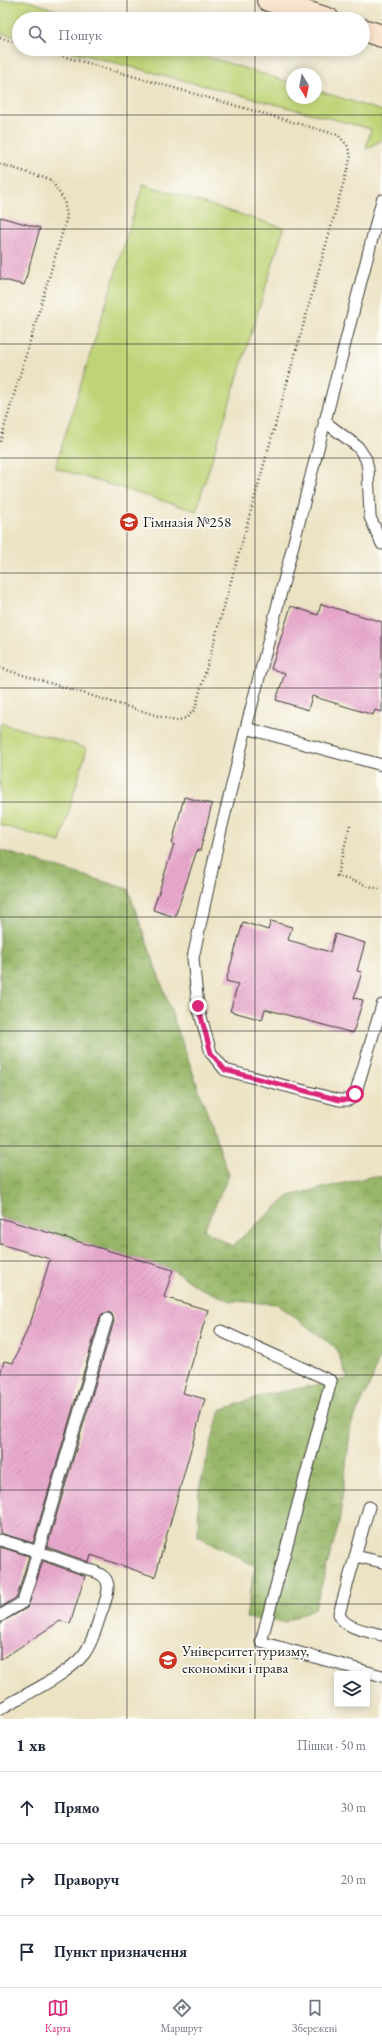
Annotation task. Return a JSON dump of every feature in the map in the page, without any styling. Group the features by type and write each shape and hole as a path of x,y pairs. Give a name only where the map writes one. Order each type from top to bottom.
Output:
{"street":[{"path":"268,0 306,12"},
{"path":"370,32 382,36"}],"lane":[{"path":"382,200 380,214 324,421 246,728 218,842 193,958 198,1006 211,1053 225,1070 340,1100 349,1100 355,1094 359,1086 382,1005"},
{"path":"324,421 358,447 366,458 368,469 370,517 382,544"},
{"path":"246,728 382,765"},
{"path":"0,1616 23,1602 107,1319"},
{"path":"221,1331 330,1381 261,1642 382,1676"},
{"path":"369,1507 339,1610 341,1620 346,1624 382,1635"},
{"path":"0,1540 38,1550 104,1577 108,1585 107,1596 90,1644 75,1663 0,1709"},
{"path":"355,1556 382,1562"}],"path":[{"path":"0,38 12,42"},
{"path":"0,668 175,721 186,718 195,708 351,156 347,145 338,135 62,56"},
{"path":"0,164 51,180 64,200 66,217 0,442"},
{"path":"350,825 337,876 382,890"}],"green space":[{"path":"0,0 25,0 64,12 12,12 12,36 0,33"},
{"path":"89,56 205,56 286,81 286,104 322,104 322,92 382,111 382,140 366,149 371,129"},
{"path":"143,184 284,228 196,511 55,468"},
{"path":"0,723 87,748 60,842 0,825"},
{"path":"0,850 128,889 229,1175 204,1230 232,1246 289,1196 374,1176 382,1177 382,1349 372,1380 351,1425 339,1523 315,1608 285,1622 246,1618 255,1566 198,1536 199,1489 220,1410 264,1395 348,1379 336,1348 277,1304 231,1301 198,1287 173,1270 0,1218"}],"building":[{"path":"0,217 40,228 24,285 0,279"},
{"path":"321,604 382,622 382,712 375,710 373,715 312,696 308,710 276,700 285,673 271,669 291,606 318,615"},
{"path":"184,797 212,804 200,851 197,850 175,917 153,910 174,844 172,844"},
{"path":"271,921 292,927 288,940 330,952 335,934 365,943 357,971 362,972 354,998 363,1000 353,1033 265,1009 262,1020 230,1011 238,984 226,981 243,922 268,930"},
{"path":"0,1218 173,1270 164,1297 208,1310 183,1393 205,1399 155,1577 91,1555 89,1562 47,1547 114,1321 112,1314 109,1312 102,1314 100,1317 33,1543 0,1533 0,1375 4,1361 13,1363 32,1318 50,1259 0,1244"},
{"path":"0,1547 29,1556 17,1597 0,1608"},
{"path":"43,1561 85,1576 70,1624 60,1621 0,1660 0,1623 27,1608"}],"place":[{"name":"Гімназія №258","path":"129,522"},
{"name":"Університет туризму, економіки і права","path":"168,1660"}],"route":[{"path":"198,1006 211,1053 225,1070 340,1100 349,1100 355,1094"}]}
